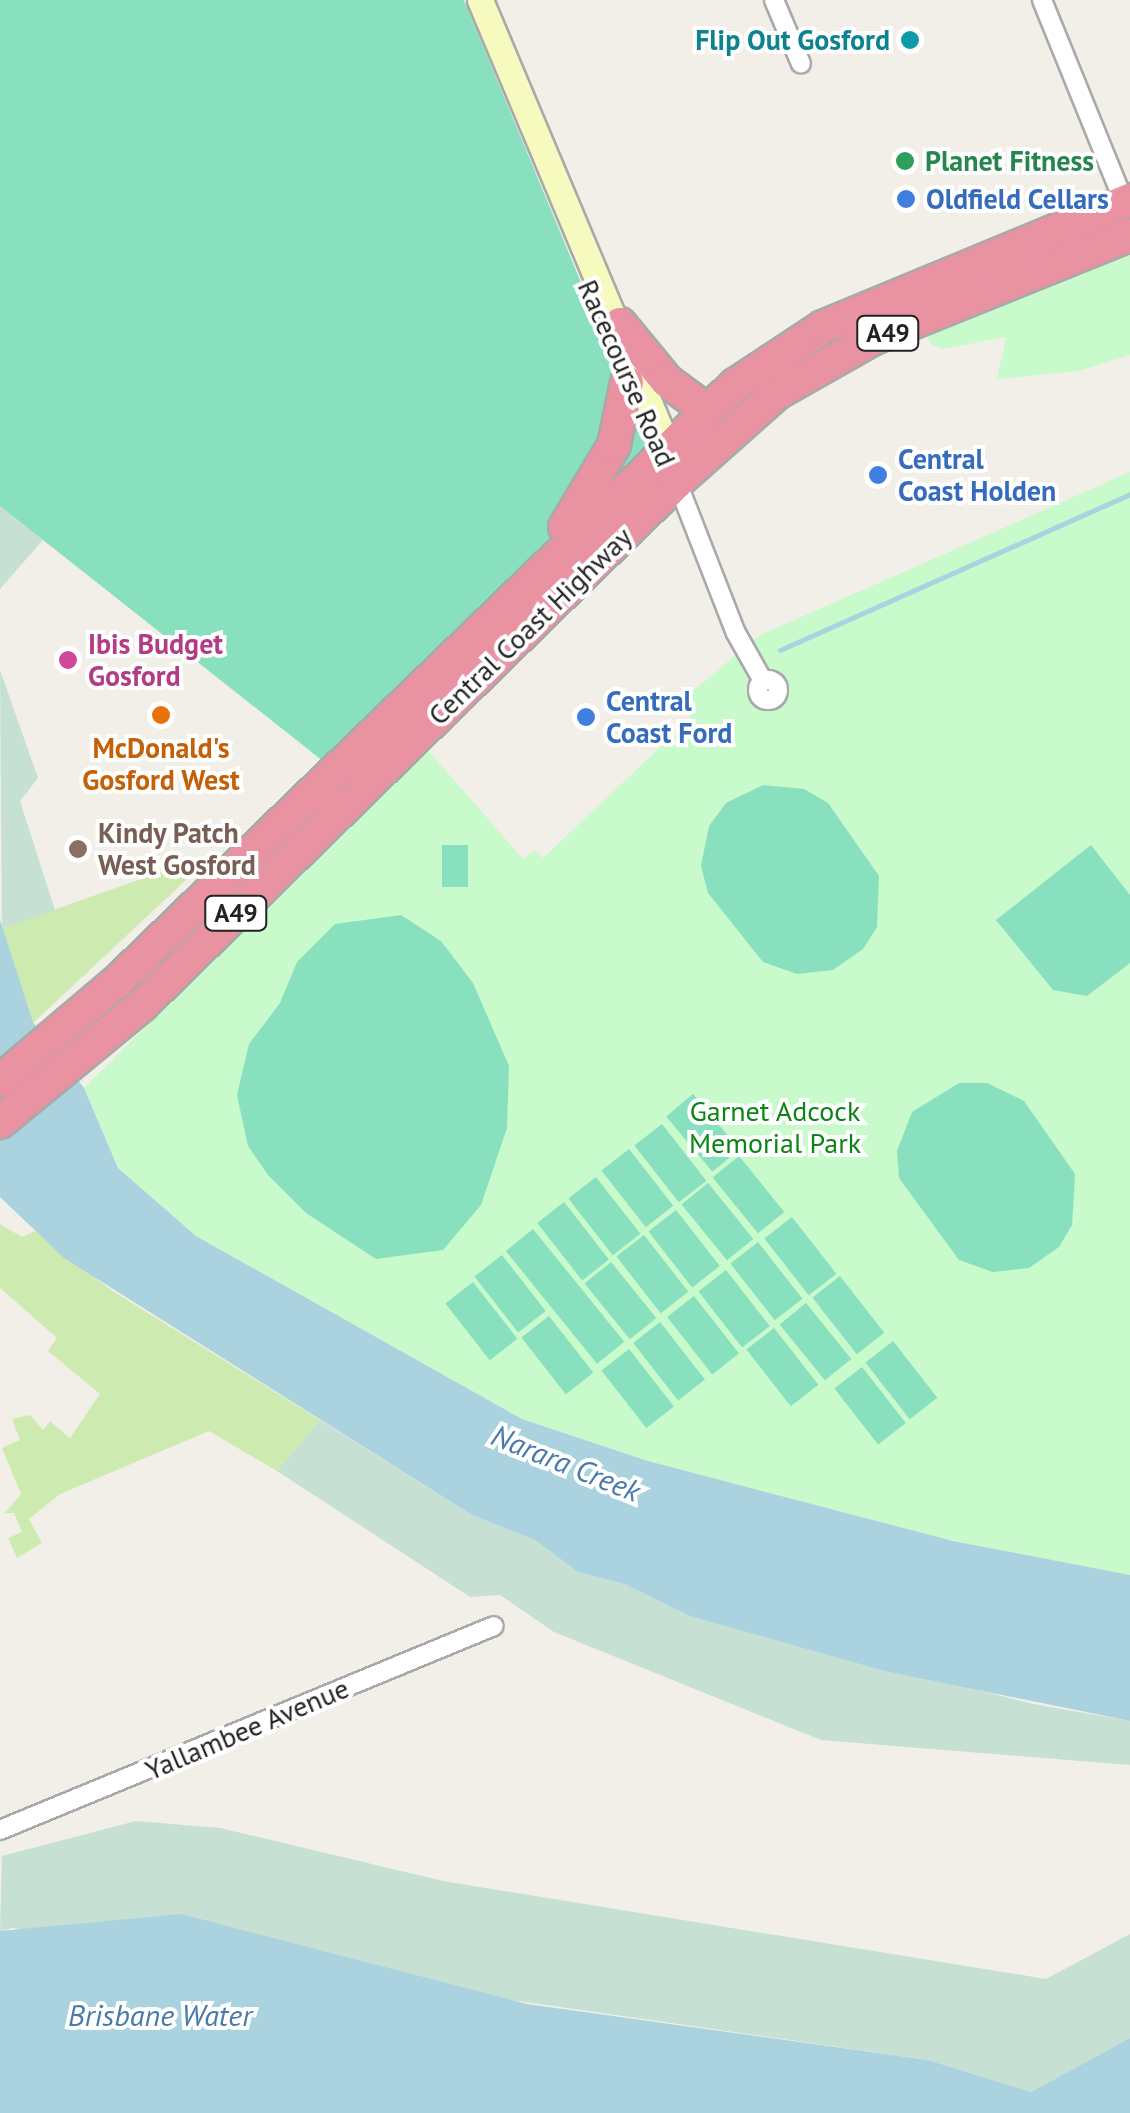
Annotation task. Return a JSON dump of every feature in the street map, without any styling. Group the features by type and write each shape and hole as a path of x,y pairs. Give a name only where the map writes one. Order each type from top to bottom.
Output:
{"highway":[{"name":"Central Coast Highway","path":"0,1122 83,1058 669,461 706,410 762,364 823,327 1128,206"},
{"name":"Central Coast Highway","path":"0,1082 60,1033 458,652 669,461 834,357 1130,235"},
{"path":"620,324 670,384 706,410"},
{"path":"458,652 577,514 614,445 627,382"}],"main road":[{"name":"Racecourse Road","path":"480,0 559,194 584,236 669,461"},
{"name":"Racecourse Road","path":"559,194 569,244 627,382 669,461"}],"street":[{"path":"774,0 802,64"},
{"path":"1042,0 1128,206"},
{"path":"669,461 736,633 763,680"},
{"name":"Yallambee Avenue","path":"0,1830 494,1626"}],"green space":[{"path":"0,0 464,0 650,449 333,769 0,506"},
{"path":"1130,251 1130,355 1079,371 997,379 1006,337 943,349 931,344 925,331"},
{"name":"Garnet Adcock Memorial Park","path":"1130,472 1130,1575 953,1541 648,1461 522,1419 196,1236 118,1168 84,1088 426,748 523,859 534,850 543,858 691,718 679,703 758,636"},
{"path":"0,506 43,540 0,589"},
{"path":"0,670 38,778 20,801 55,910 2,928"},
{"path":"763,785 804,789 828,803 879,876 877,927 863,949 833,970 797,974 763,962 708,893 701,866 709,826 726,803"},
{"path":"442,845 468,845 468,887 442,887"},
{"path":"1091,845 1130,895 1130,963 1087,996 1053,990 996,920"},
{"path":"215,853 33,1023 2,928"},
{"path":"401,915 441,941 473,983 509,1066 507,1128 481,1205 443,1250 376,1259 306,1213 268,1175 248,1146 237,1095 249,1044 280,1003 297,962 335,924"},
{"path":"959,1083 987,1083 1024,1101 1075,1174 1072,1225 1059,1247 1029,1268 993,1272 959,1260 899,1178 897,1151 912,1112"},
{"path":"693,1094 739,1149 712,1172 666,1116"},
{"path":"662,1124 706,1181 679,1202 634,1146"},
{"path":"629,1149 673,1206 646,1227 601,1171"},
{"path":"739,1156 784,1212 758,1233 713,1177"},
{"path":"596,1177 640,1234 613,1255 568,1199"},
{"path":"708,1183 753,1239 727,1260 682,1204"},
{"path":"564,1202 609,1260 582,1280 537,1223"},
{"path":"676,1210 720,1266 692,1287 648,1232"},
{"path":"792,1217 836,1274 809,1295 764,1239"},
{"path":"0,1224 22,1237 35,1231 111,1290 320,1420 277,1471 209,1431 60,1494 29,1519 42,1543 17,1558 8,1538 22,1532 14,1513 5,1513 21,1494 2,1448 20,1440 12,1419 30,1415 43,1430 50,1421 70,1438 100,1394 48,1351 57,1338 0,1288"},
{"path":"533,1229 624,1342 597,1364 506,1251"},
{"path":"644,1235 688,1292 661,1313 616,1257"},
{"path":"758,1242 802,1299 775,1320 730,1264"},
{"path":"502,1255 546,1311 518,1332 474,1277"},
{"path":"611,1262 656,1318 630,1339 585,1283"},
{"path":"726,1270 770,1326 742,1347 698,1292"},
{"path":"840,1276 884,1333 857,1354 812,1298"},
{"path":"473,1282 517,1339 490,1360 445,1304"},
{"path":"694,1296 739,1354 712,1374 667,1317"},
{"path":"806,1303 851,1359 825,1380 780,1324"},
{"path":"549,1316 593,1373 566,1394 521,1338"},
{"path":"660,1322 705,1380 678,1400 633,1343"},
{"path":"774,1328 818,1385 791,1406 746,1350"},
{"path":"893,1341 937,1398 910,1419 865,1363"},
{"path":"629,1349 674,1407 646,1428 601,1371"},
{"path":"862,1367 906,1423 878,1444 834,1389"},
{"path":"320,1420 472,1515 535,1540 578,1572 624,1584 690,1616 1033,1704 1130,1721 1130,1765 821,1740 554,1632 500,1595 470,1597 277,1471"},
{"path":"136,1821 220,1828 443,1881 1046,1979 1130,1934 1130,2038 1031,2092 928,2060 12,1928 0,1931 2,1856"}],"water":[{"name":"Narara Creek","path":"0,920 33,1022 84,1088 118,1168 196,1236 522,1419 648,1461 953,1541 1130,1575 1130,1721 885,1671 690,1616 624,1584 578,1572 535,1540 472,1515 64,1258 0,1197"},
{"name":"Brisbane Water","path":"181,1914 527,2004 928,2060 1031,2092 1130,2038 1130,2113 0,2113 0,1931"}],"waterway":[{"path":"780,650 1130,494"}],"place":[{"name":"Flip Out Gosford","path":"910,40"},
{"name":"Planet Fitness","path":"905,161"},
{"name":"Oldfield Cellars","path":"906,199"},
{"name":"Central Coast Holden","path":"878,475"},
{"name":"Ibis Budget Gosford","path":"68,660"},
{"name":"McDonald's Gosford West","path":"161,715"},
{"name":"Central Coast Ford","path":"586,717"},
{"name":"Kindy Patch West Gosford","path":"78,849"}]}
